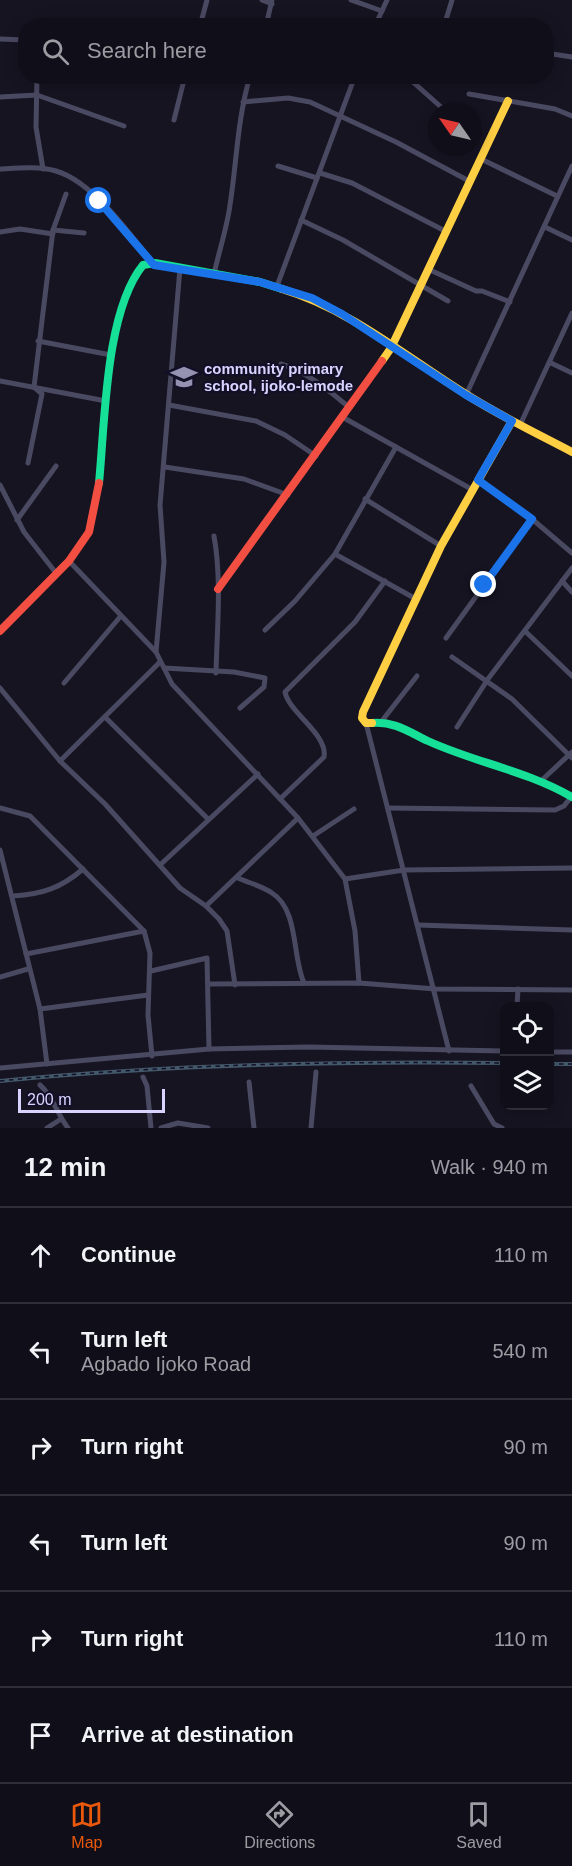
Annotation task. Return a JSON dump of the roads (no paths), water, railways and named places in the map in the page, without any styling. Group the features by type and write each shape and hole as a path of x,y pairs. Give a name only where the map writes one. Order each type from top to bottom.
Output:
{"street":[{"path":"202,18 207,0"},
{"path":"262,0 272,2 268,18"},
{"path":"351,0 382,11"},
{"path":"379,18 387,0"},
{"path":"446,18 452,0"},
{"path":"0,39 18,40"},
{"path":"554,54 572,57"},
{"path":"37,84 36,127 43,169"},
{"path":"174,120 183,84"},
{"path":"214,274 229,209 234,150 248,84"},
{"path":"277,286 352,84"},
{"path":"415,84 435,102"},
{"path":"469,94 555,109 572,116"},
{"path":"0,97 36,95 124,126"},
{"path":"243,102 299,99 396,142 469,181"},
{"path":"218,589 344,418 391,348 430,270 469,181 508,101"},
{"path":"481,159 557,196"},
{"path":"278,166 352,183 447,232"},
{"path":"466,395 572,166"},
{"path":"0,169 59,171 87,189 154,265"},
{"path":"34,387 53,232 66,194"},
{"path":"301,220 343,240 448,301"},
{"path":"545,227 572,240"},
{"path":"0,232 20,230 84,233"},
{"path":"0,632 69,561 85,540 92,524 99,487 111,355 130,281 143,264 214,274 298,292 342,314 466,395 572,452"},
{"path":"180,268 160,505 164,562 156,652 159,663 184,699 298,818 345,879 355,931 359,982"},
{"path":"430,270 476,291 482,291 510,302"},
{"path":"449,1051 436,989 419,940 418,925 366,723 362,718 363,712 441,546 478,480 516,423 551,363 572,313"},
{"path":"38,341 111,355"},
{"path":"551,363 572,373"},
{"path":"281,364 294,368 316,382 350,408"},
{"path":"0,381 106,401"},
{"path":"28,463 42,394 34,387"},
{"path":"169,405 256,421 277,430 316,456"},
{"path":"344,418 472,490"},
{"path":"265,630 295,601 335,554 396,447"},
{"path":"17,520 56,466"},
{"path":"165,467 244,479 288,495"},
{"path":"478,480 532,519 572,553"},
{"path":"0,485 17,520 56,573"},
{"path":"366,499 441,546"},
{"path":"446,638 532,519"},
{"path":"214,536 218,589 216,673"},
{"path":"335,554 416,599"},
{"path":"69,561 120,617 156,652"},
{"path":"457,727 488,680 572,568"},
{"path":"280,799 324,756 325,752 316,734 286,699 285,692 355,622 385,581"},
{"path":"562,581 572,592"},
{"path":"64,683 120,617"},
{"path":"525,631 572,676"},
{"path":"452,657 488,680 512,699 571,755 542,780"},
{"path":"60,761 159,663"},
{"path":"164,668 216,673 234,672 265,678 264,687 240,708"},
{"path":"381,722 417,676"},
{"path":"0,688 60,761 105,804 180,888 206,906 227,931 235,985"},
{"path":"105,717 208,819"},
{"path":"366,723 381,722 409,729 428,741 542,780 571,797 564,806 555,810 388,808"},
{"path":"160,865 258,774"},
{"path":"0,808 30,816 144,931 150,947 151,971 148,995 152,1056"},
{"path":"313,836 354,809"},
{"path":"206,906 238,878 298,818"},
{"path":"0,850 14,896 28,969 40,1009 47,1064"},
{"path":"345,879 404,870 572,868"},
{"path":"14,896 51,891 69,881 83,869"},
{"path":"238,878 273,893 281,902 290,923 298,970 304,983"},
{"path":"418,925 572,930"},
{"path":"26,954 144,931"},
{"path":"151,971 203,957 208,960 209,1049"},
{"path":"0,977 28,969"},
{"path":"209,984 359,982 436,989 572,990"},
{"path":"518,1002 519,989"},
{"path":"40,1009 148,995"},
{"path":"0,1068 152,1056 209,1049 309,1047 500,1051"},
{"path":"554,1052 572,1052"},
{"path":"311,1128 316,1071"},
{"path":"143,1077 147,1086 151,1128"},
{"path":"249,1082 254,1128"},
{"path":"40,1085 49,1092 61,1119 68,1128"},
{"path":"471,1086 494,1124 501,1128"},
{"path":"47,1128 61,1119"},
{"path":"161,1128 178,1123 208,1128"}],"railway":[{"path":"0,1081 189,1067 500,1063"},
{"path":"554,1064 572,1064"}],"place":[{"name":"community primary school, ijoko-lemode","path":"184,377"}]}
